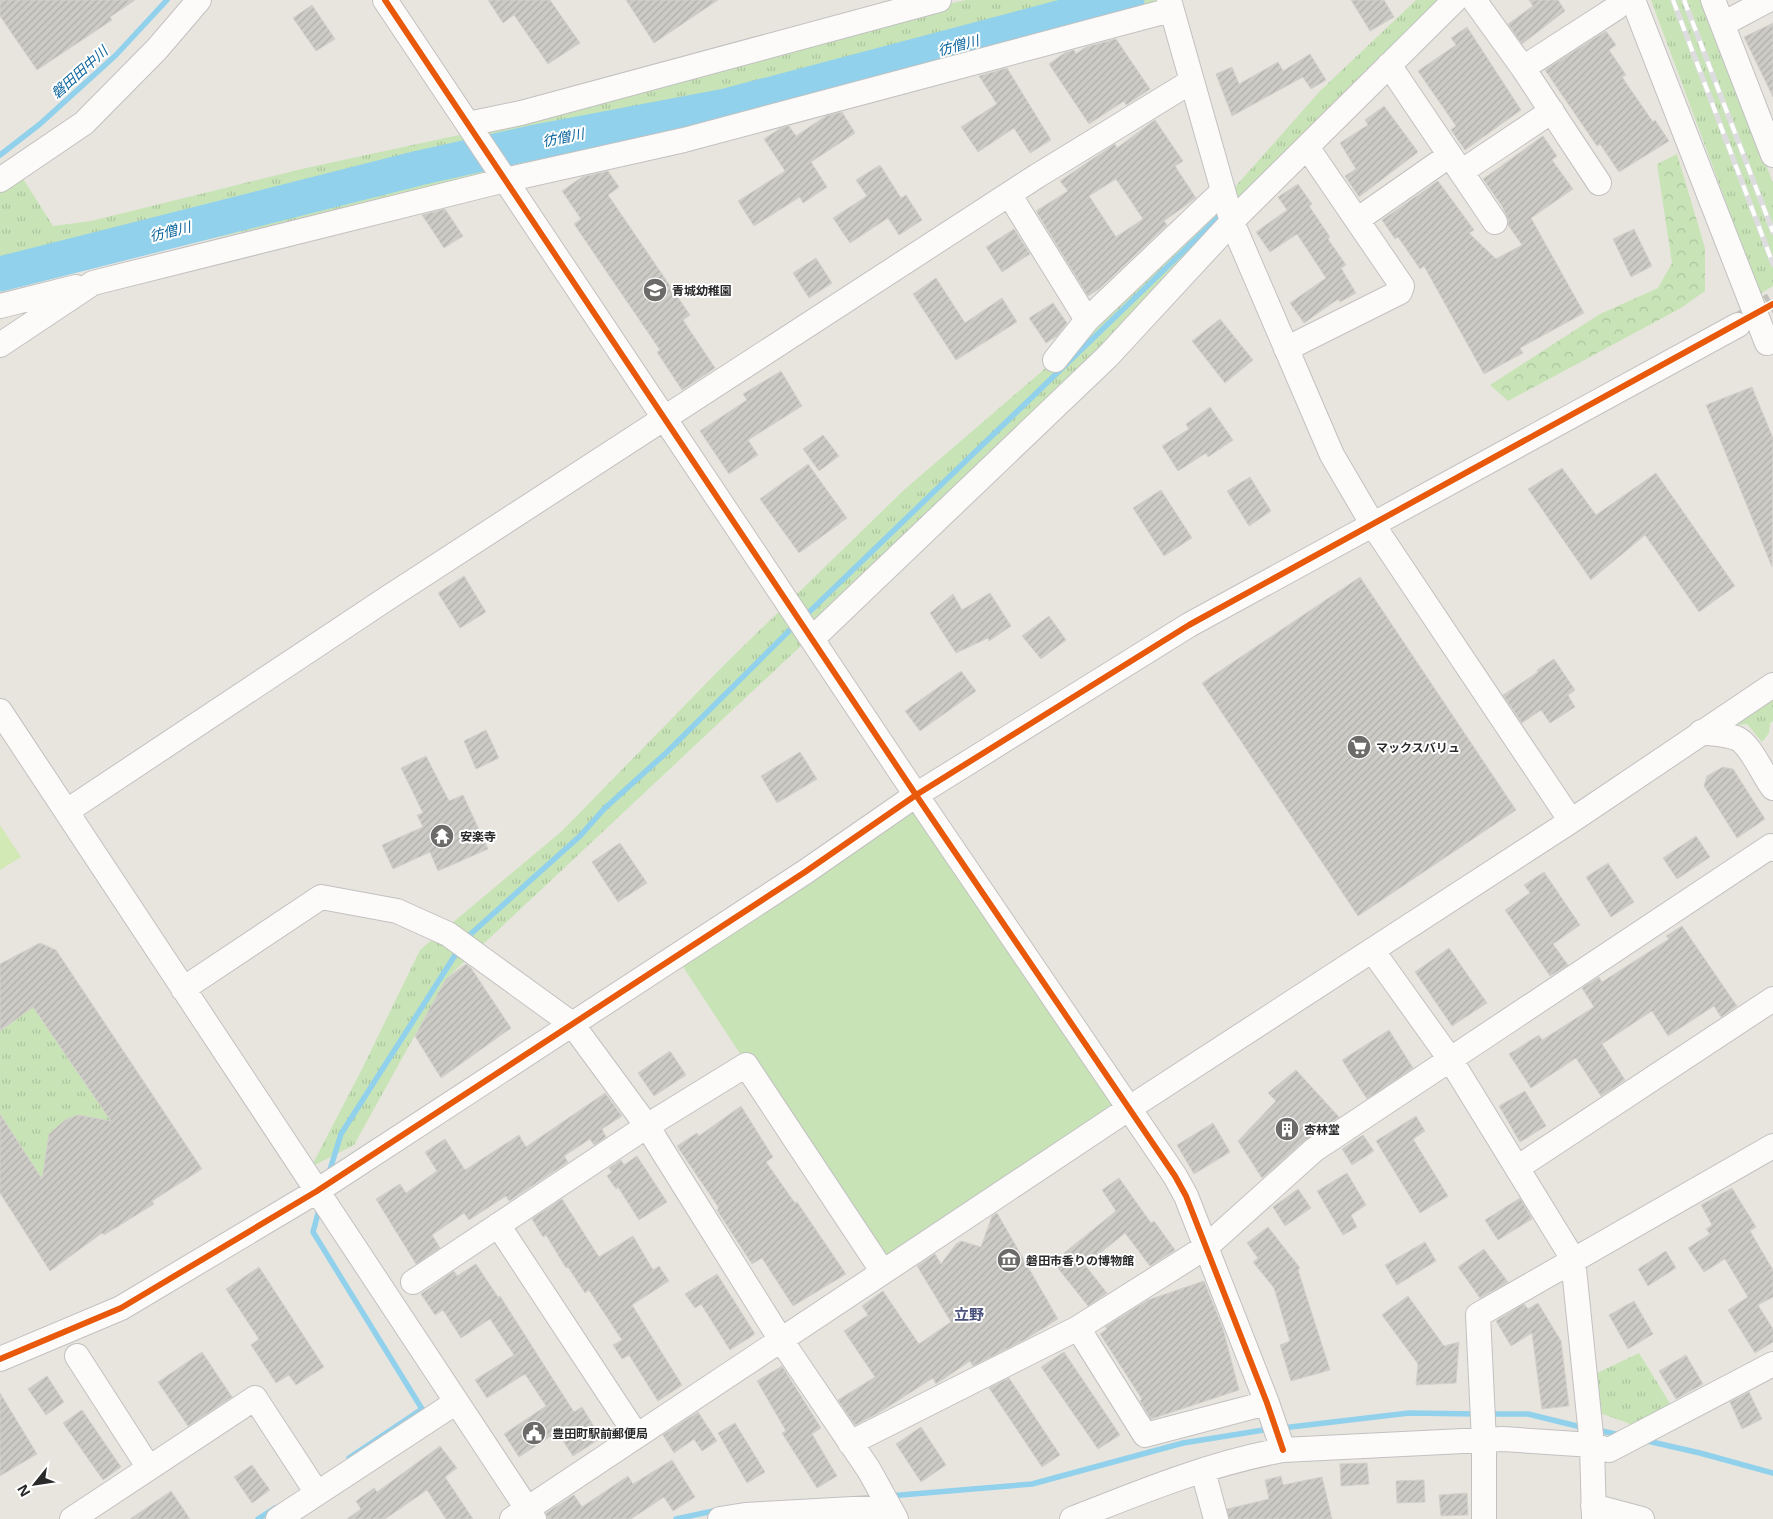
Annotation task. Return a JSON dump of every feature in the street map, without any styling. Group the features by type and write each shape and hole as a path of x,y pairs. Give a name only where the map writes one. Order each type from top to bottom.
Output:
{"street":[{"path":"0,180 84,123 157,48 199,0"},
{"path":"386,0 1186,1196 1267,1403 1283,1450"},
{"path":"468,124 521,112 939,0"},
{"path":"812,639 1108,356 1232,222 1456,0"},
{"path":"1474,0 1524,68 1599,183"},
{"path":"1713,0 1773,155"},
{"path":"1723,24 1768,0"},
{"path":"1524,68 1624,4 1767,343"},
{"path":"0,306 505,180 684,140 1170,5 1232,222 1332,455 1373,525 1571,822"},
{"path":"1389,65 1495,222"},
{"path":"67,811 664,418 1009,194 1192,81"},
{"path":"1357,220 1552,111"},
{"path":"1286,349 1401,290 1402,283 1306,147"},
{"path":"1055,360 1087,320 1224,193"},
{"path":"1009,194 1087,320"},
{"path":"0,345 93,283"},
{"path":"0,1359 121,1308 317,1191 805,872 916,795 1189,625 1738,325"},
{"path":"0,711 317,1191 455,1403 525,1516 637,1436 883,1272 1128,1109 1571,822 1701,732 1773,685"},
{"path":"1701,732 1737,738 1750,750 1762,773 1773,788"},
{"path":"850,1443 1078,1328 1206,1247 1314,1150 1771,846 1773,849"},
{"path":"183,989 322,897 397,912 448,934 572,1024 647,1126 781,1340 850,1443 893,1513"},
{"path":"1372,950 1450,1059 1573,1260 1592,1445 1594,1512 1642,1519"},
{"path":"1517,1168 1773,999"},
{"path":"413,1282 647,1126 746,1065 883,1272"},
{"path":"1484,1519 1484,1440 1478,1315 1773,1146"},
{"path":"498,1225 637,1436"},
{"path":"1078,1328 1145,1435 1267,1403"},
{"path":"77,1356 150,1468"},
{"path":"1072,1519 1203,1471 1252,1456 1283,1450 1484,1440 1592,1445 1609,1450 1773,1364"},
{"path":"72,1519 255,1398 318,1493"},
{"path":"278,1519 455,1403"},
{"path":"1203,1471 1216,1519"},
{"path":"720,1519 745,1514 893,1513"}],"green space":[{"path":"966,0 1165,0 1090,32 402,196 152,252 0,292 0,190 22,177 53,226 91,221 306,168 528,120 804,36"},
{"path":"1416,0 1468,0 949,507 446,979 354,1145 311,1167 362,1069 420,950 562,831 725,664 905,489 1055,360 1195,232 1320,91"},
{"path":"1651,0 1704,0 1773,183 1773,286 1760,294"},
{"path":"1677,154 1705,248 1705,291 1681,308 1508,401 1490,385 1600,314 1658,288 1672,263 1657,164"},
{"path":"1773,699 1773,721 1770,723 1769,733 1762,742 1747,724 1729,726"},
{"path":"916,795 1128,1109 883,1272 676,956"},
{"path":"0,825 21,857 0,870"},
{"path":"33,1007 119,1132 42,1180 0,1114 0,1031"},
{"path":"1639,1353 1671,1405 1636,1426 1597,1412 1595,1374"}],"building":[{"path":"0,0 135,0 110,17 112,20 37,70 0,16"},
{"path":"488,0 550,0 580,43 548,64 514,15 503,23"},
{"path":"626,0 718,0 654,43"},
{"path":"1351,0 1384,0 1394,17 1370,31"},
{"path":"1529,0 1558,0 1565,11 1522,44 1508,24 1533,6"},
{"path":"312,5 335,39 316,51 293,18"},
{"path":"1773,23 1773,97 1744,37"},
{"path":"1467,27 1521,110 1465,150 1451,130 1456,126 1418,71 1456,45 1451,38"},
{"path":"1606,31 1616,45 1609,50 1626,75 1622,77 1653,122 1655,120 1669,141 1619,172 1600,144 1597,146 1545,70"},
{"path":"1116,39 1150,89 1126,105 1124,101 1089,124 1049,64 1066,52 1074,50 1076,54 1086,47"},
{"path":"1310,54 1326,80 1311,89 1303,77 1232,116 1216,74 1232,67 1239,84 1278,62 1283,71"},
{"path":"1007,68 1051,140 1030,153 1014,128 978,152 961,127 997,104 979,76"},
{"path":"1384,106 1418,152 1359,197 1345,176 1356,169 1340,143 1368,125 1365,120"},
{"path":"842,112 855,133 811,162 827,187 803,203 800,197 754,226 738,201 785,171 764,139 781,128 789,126 796,136 826,116"},
{"path":"1155,120 1183,161 1175,166 1196,198 1164,221 1167,225 1099,289 1088,296 1036,211 1068,191 1060,181 1115,144 1117,148","holes":["1116,179 1143,219 1116,237 1089,196"]},
{"path":"1543,136 1557,156 1552,160 1573,189 1531,218 1584,313 1520,348 1523,353 1484,374 1424,266 1420,269 1398,237 1395,239 1382,220 1438,181 1474,230 1469,233 1496,259 1522,245 1508,225 1509,221 1502,206 1483,179"},
{"path":"880,165 901,198 906,195 922,220 899,235 888,218 850,243 833,218 867,196 856,180"},
{"path":"608,171 619,187 608,195 690,315 683,320 715,368 682,390 657,352 660,350 574,224 581,219 562,191 582,177"},
{"path":"1298,184 1312,204 1309,206 1330,237 1328,239 1346,265 1341,268 1356,293 1340,302 1338,299 1304,323 1290,303 1326,278 1297,234 1270,252 1256,232 1287,210 1278,197"},
{"path":"445,209 463,236 444,248 422,215"},
{"path":"1014,229 1030,254 1002,272 986,247"},
{"path":"1634,229 1652,266 1631,277 1613,239"},
{"path":"816,258 832,283 809,298 793,273"},
{"path":"936,278 965,323 1002,298 1017,322 956,360 913,294"},
{"path":"1053,303 1067,323 1057,336 1046,343 1029,318"},
{"path":"1220,319 1253,360 1225,383 1192,341"},
{"path":"781,371 802,406 748,440 758,455 729,474 700,431 747,400 743,394"},
{"path":"1752,387 1773,438 1772,567 1706,405"},
{"path":"1210,407 1233,440 1208,457 1206,453 1178,471 1162,446 1189,429 1186,424"},
{"path":"823,435 839,456 819,471 803,449"},
{"path":"808,464 847,518 799,553 760,499"},
{"path":"1562,468 1596,515 1656,473 1735,586 1699,612 1645,535 1591,580 1528,489"},
{"path":"1250,477 1271,511 1249,526 1227,491"},
{"path":"1161,490 1192,538 1164,556 1133,508"},
{"path":"464,576 486,612 460,628 438,593"},
{"name":"マックスバリュ","path":"1360,577 1516,810 1358,916 1202,683"},
{"path":"990,593 1011,626 989,641 988,638 956,653 930,613 953,594 962,610"},
{"path":"1049,616 1066,640 1041,659 1022,636"},
{"path":"1554,659 1575,690 1568,695 1575,707 1550,723 1541,710 1522,723 1503,695"},
{"path":"961,671 976,691 920,731 905,711"},
{"path":"486,730 499,758 476,769 464,741"},
{"path":"800,752 817,779 777,803 761,776"},
{"name":"安楽寺","path":"426,756 449,801 463,795 488,849 438,871 430,852 393,869 382,845 423,827 417,815 423,813 401,768"},
{"path":"1723,767 1733,769 1765,819 1737,838 1704,786 1707,776"},
{"path":"1696,836 1710,857 1677,879 1663,858"},
{"path":"620,843 647,883 618,902 592,862"},
{"path":"1608,863 1634,902 1611,917 1586,877"},
{"path":"1544,872 1580,925 1553,944 1568,965 1550,976 1505,910 1530,893 1524,885"},
{"path":"1682,926 1737,1006 1721,1017 1714,1006 1668,1036 1652,1011 1602,1044 1625,1080 1601,1096 1576,1058 1531,1088 1509,1054 1539,1035 1542,1040 1594,1007 1582,988 1599,977 1602,982 1669,939 1666,936"},
{"path":"40,943 56,950 202,1169 152,1201 154,1204 104,1235 102,1233 50,1271 0,1193 0,1114 42,1179 49,1134 65,1120 78,1115 111,1121 33,1007 0,1031 0,964"},
{"path":"1449,948 1487,1003 1452,1026 1415,972"},
{"path":"466,964 471,968 511,1028 441,1078 415,1036 446,979"},
{"path":"1389,1030 1413,1068 1367,1099 1342,1060"},
{"path":"670,1051 686,1075 654,1096 638,1073"},
{"name":"杏林堂","path":"1296,1070 1339,1117 1305,1140 1262,1178 1238,1141 1276,1101 1268,1093"},
{"path":"1525,1091 1546,1126 1520,1142 1499,1106"},
{"path":"605,1093 622,1116 602,1129 606,1137 594,1145 590,1139 564,1156 568,1162 509,1201 506,1196 469,1220 464,1213 432,1235 440,1248 416,1264 376,1199 400,1184 406,1193 437,1171 425,1152 445,1139 465,1170 519,1135 526,1147"},
{"path":"741,1106 773,1157 766,1162 795,1203 797,1202 846,1274 793,1306 762,1258 752,1264 717,1210 719,1208 677,1146 697,1133 699,1136"},
{"path":"1416,1116 1425,1131 1413,1139 1448,1196 1420,1213 1376,1141"},
{"path":"1213,1123 1230,1152 1194,1174 1177,1145"},
{"path":"1363,1135 1374,1151 1352,1165 1342,1149"},
{"path":"637,1156 667,1202 639,1220 618,1187 616,1189 607,1176 612,1172 609,1168 621,1160 624,1165"},
{"path":"1347,1173 1366,1205 1351,1215 1357,1227 1343,1235 1317,1191"},
{"path":"1119,1178 1151,1223 1154,1221 1175,1250 1150,1266 1125,1233 1085,1265 1107,1293 1088,1306 1053,1262 1116,1211 1102,1190"},
{"path":"1732,1188 1756,1227 1750,1231 1773,1270 1773,1297 1758,1305 1773,1329 1773,1342 1755,1353 1728,1310 1748,1297 1725,1259 1704,1272 1688,1248 1710,1234 1706,1229 1712,1225 1701,1205"},
{"path":"1298,1189 1311,1208 1285,1226 1273,1207"},
{"path":"1520,1198 1532,1219 1498,1240 1485,1220"},
{"path":"562,1199 599,1257 633,1236 653,1270 659,1266 669,1281 632,1305 682,1385 658,1401 629,1355 622,1359 613,1345 622,1340 589,1290 585,1293 568,1267 566,1268 546,1235 543,1237 532,1219"},
{"path":"997,1213 1058,1319 1024,1340 973,1366 970,1361 936,1384 933,1378 880,1412 855,1425 838,1400 875,1377 844,1331 868,1315 862,1306 883,1291 919,1344 951,1322 917,1266 935,1254 941,1264 956,1244 961,1241 981,1247 992,1216"},
{"path":"1268,1227 1300,1268 1298,1270 1330,1370 1291,1381 1280,1345 1290,1341 1274,1288 1253,1262 1258,1258 1247,1243"},
{"path":"1425,1242 1436,1261 1397,1285 1385,1265"},
{"path":"1484,1249 1508,1282 1480,1298 1458,1267"},
{"path":"1666,1251 1676,1268 1648,1286 1638,1269"},
{"path":"476,1264 498,1297 500,1296 574,1412 582,1407 601,1438 573,1456 557,1432 519,1457 504,1434 546,1406 525,1374 487,1398 475,1380 514,1355 490,1319 461,1338 443,1310 435,1315 421,1294 454,1271 457,1276"},
{"path":"259,1267 324,1367 296,1385 289,1375 276,1383 251,1345 259,1339 226,1289"},
{"path":"717,1274 755,1334 730,1350 701,1304 695,1308 685,1294"},
{"path":"1204,1281 1223,1329 1239,1390 1151,1419 1140,1401 1142,1399 1100,1334 1107,1329 1105,1327 1148,1300"},
{"path":"1408,1296 1444,1346 1459,1342 1456,1383 1416,1385 1418,1364 1382,1315"},
{"path":"1634,1301 1653,1334 1628,1349 1609,1315"},
{"path":"1538,1303 1561,1341 1569,1406 1542,1409 1532,1333 1511,1346 1496,1321 1524,1304 1528,1309"},
{"path":"202,1352 232,1397 188,1426 158,1382"},
{"path":"1064,1352 1120,1435 1098,1449 1041,1367"},
{"path":"1686,1355 1703,1384 1676,1399 1659,1371"},
{"path":"782,1366 821,1428 812,1434 837,1476 817,1488 782,1433 786,1431 757,1381"},
{"path":"47,1376 64,1402 46,1415 28,1389"},
{"path":"1009,1378 1060,1455 1042,1467 989,1388"},
{"path":"1749,1392 1762,1419 1742,1429 1730,1402"},
{"path":"0,1393 37,1454 0,1476"},
{"path":"82,1410 121,1467 103,1480 63,1423"},
{"path":"698,1412 717,1441 702,1451 694,1439 674,1453 663,1435"},
{"path":"735,1423 765,1472 747,1483 718,1433"},
{"path":"921,1427 946,1465 921,1482 896,1444"},
{"path":"440,1446 457,1468 445,1477 473,1519 446,1519 427,1490 385,1519 347,1519 361,1509 356,1501 374,1488 377,1492"},
{"path":"672,1460 695,1497 673,1511 664,1497 631,1519 548,1519 546,1513 574,1495 582,1507 628,1476 633,1484"},
{"path":"1367,1463 1369,1484 1341,1486 1340,1464"},
{"path":"252,1465 270,1490 252,1503 234,1477"},
{"path":"1281,1476 1283,1485 1322,1477 1332,1519 1229,1519 1227,1509 1269,1499 1265,1480"},
{"path":"1424,1480 1425,1502 1397,1503 1396,1481"},
{"path":"171,1491 190,1519 130,1519"},
{"path":"1467,1493 1468,1515 1441,1516 1439,1495"}],"waterway":[{"name":"磐田田中川","path":"0,155 40,124 116,55 167,0"},
{"name":"彷僧川","path":"0,274 419,168 531,143 726,106 1127,0"},
{"path":"804,617 1224,212"},
{"path":"465,939 580,836 604,809 667,752 795,625"},
{"path":"329,1173 341,1134 459,949"},
{"path":"320,1206 313,1232 422,1409 349,1458"},
{"path":"1282,1428 1409,1413 1477,1414"},
{"path":"1489,1414 1528,1414 1585,1428"},
{"path":"889,1496 1032,1484 1183,1443 1270,1429"},
{"path":"1597,1430 1620,1435"},
{"path":"1643,1440 1773,1473"},
{"path":"258,1519 275,1508"},
{"path":"676,1519 718,1510"}],"tunnel":[{"path":"1738,325 1773,304"}],"railway":[{"path":"1673,0 1773,264"},
{"path":"1684,0 1773,232"}],"cycle path":[{"path":"385,0 916,795 1175,1176 1186,1196 1267,1403 1283,1450"},
{"path":"0,1359 121,1308 317,1191 805,872 916,795 1189,625 1773,304"}],"place":[{"name":"青城幼稚園","path":"655,290"},
{"name":"マックスバリュ","path":"1359,747"},
{"name":"安楽寺","path":"442,836"},
{"name":"杏林堂","path":"1287,1129"},
{"name":"磐田市香りの博物館","path":"1009,1260"},
{"name":"豊田町駅前郵便局","path":"534,1433"}],"district":[{"name":"立野","path":"969,1314"}]}
